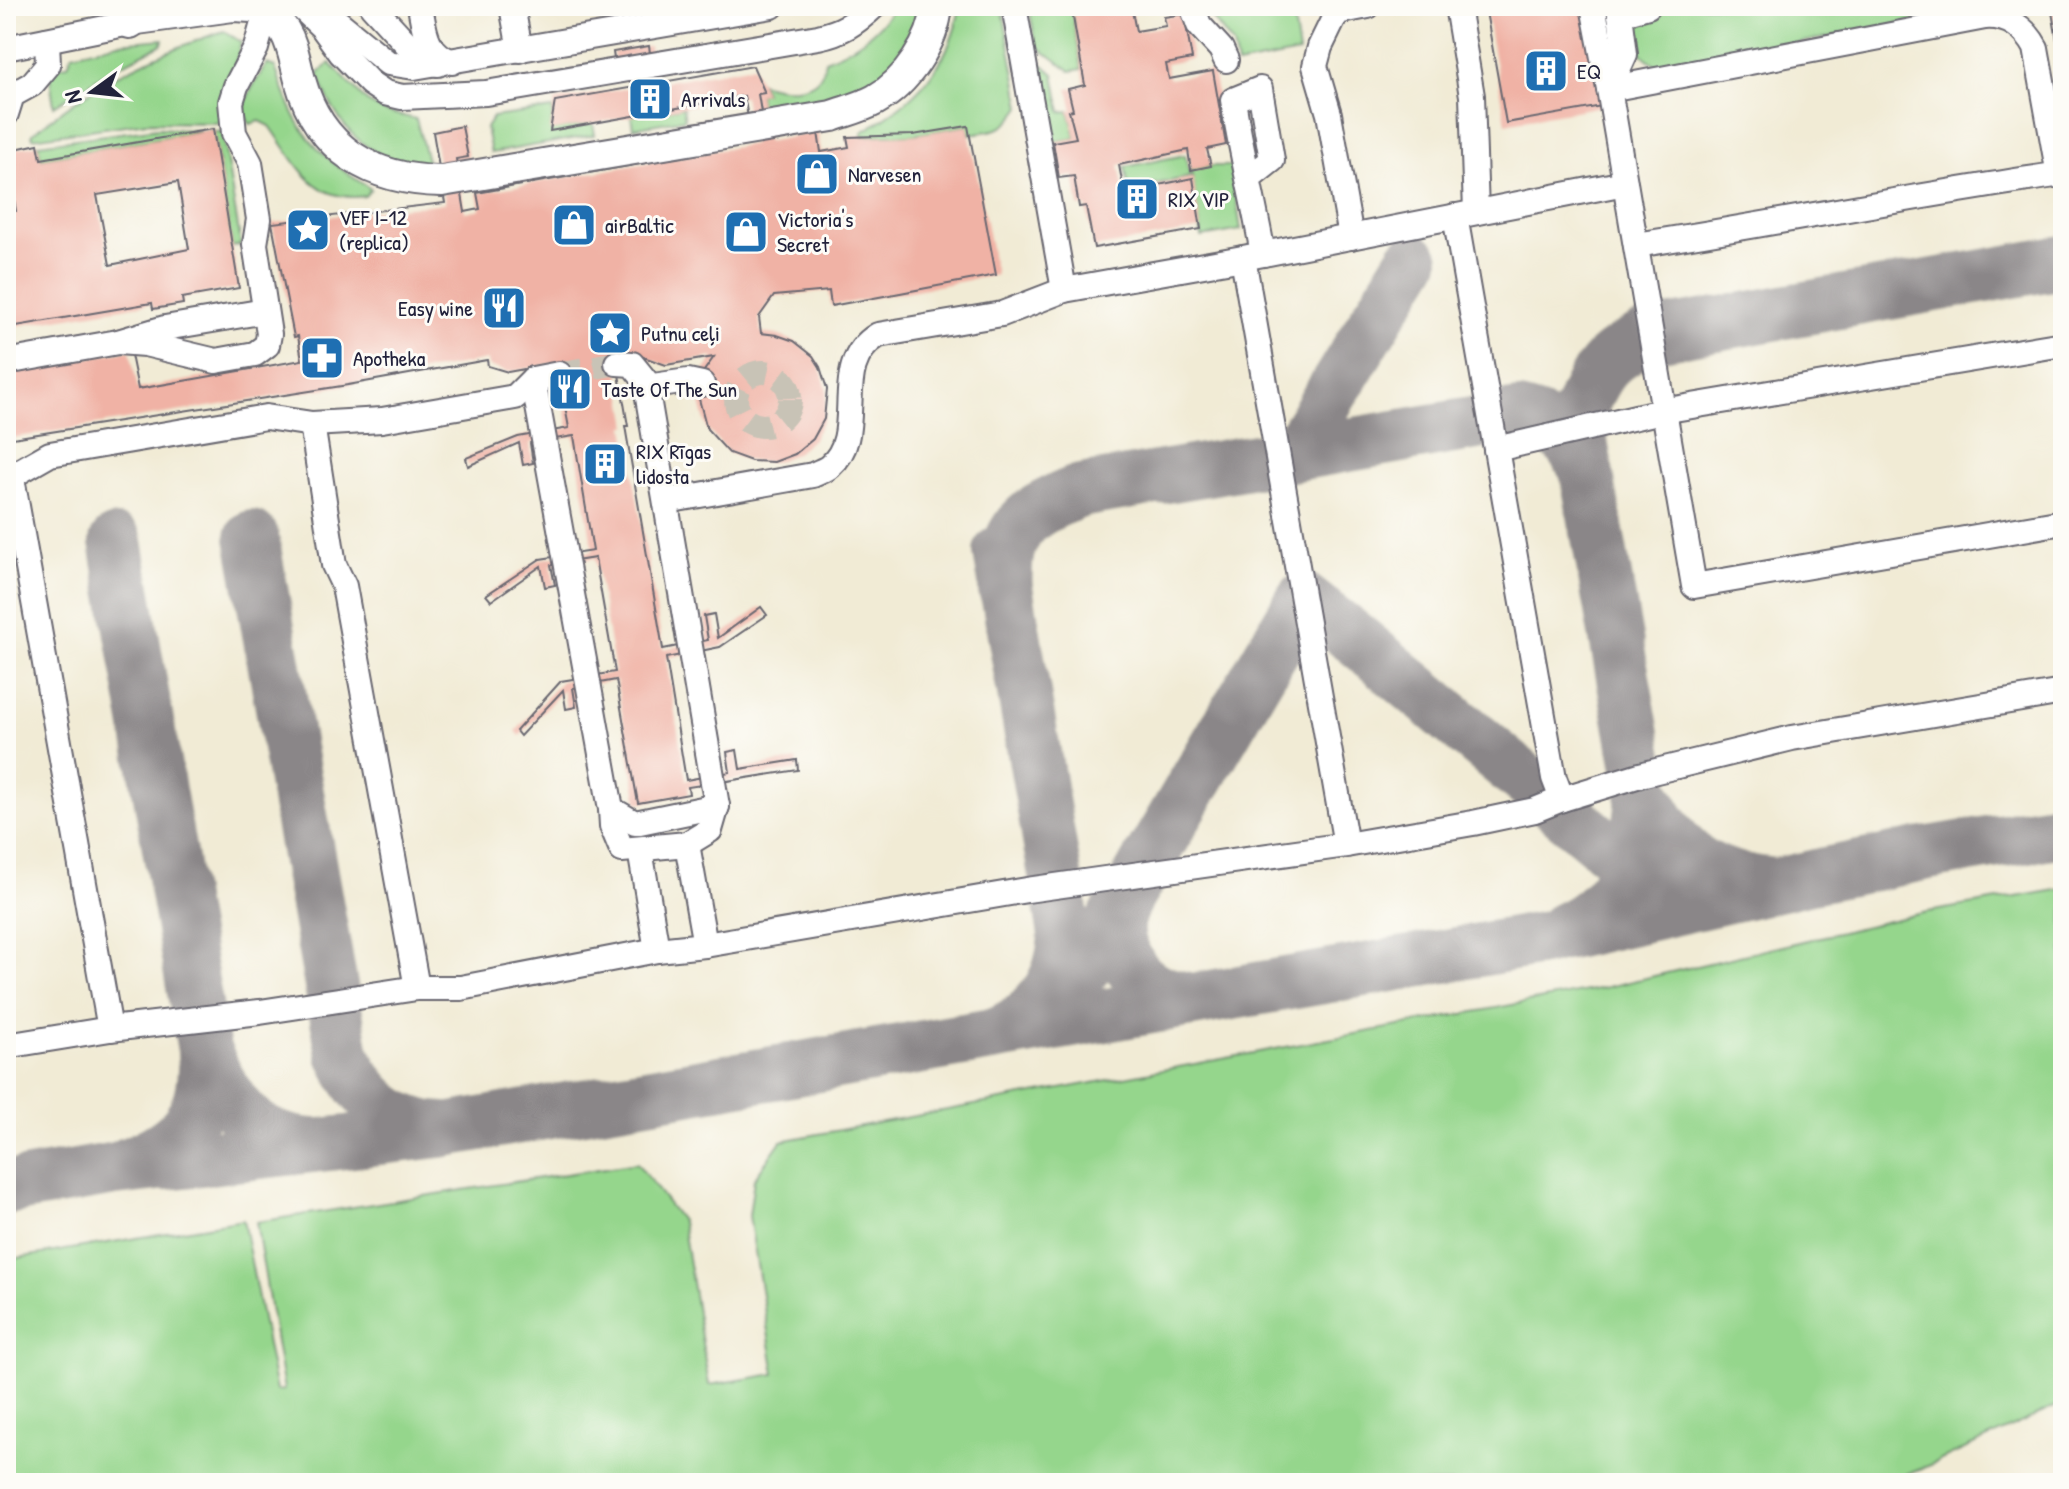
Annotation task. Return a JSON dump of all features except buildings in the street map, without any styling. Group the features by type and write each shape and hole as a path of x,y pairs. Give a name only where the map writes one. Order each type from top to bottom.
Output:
{"main road":[{"path":"130,23 154,6"},
{"path":"271,8 290,38 310,110 338,148 363,164 391,176 442,181 832,116 875,100 895,85 926,44 937,6"}],"street":[{"path":"302,6 370,83 385,93 402,97 486,93 818,37 838,32 855,23 874,6"},
{"path":"302,6 327,13 388,63 414,67 772,6"},
{"path":"333,6 347,11 377,42 395,54 446,63"},
{"path":"372,6 419,57 446,63"},
{"path":"420,6 433,52 446,63"},
{"path":"512,6 520,50"},
{"path":"1014,6 1064,290"},
{"path":"1192,6 1199,25 1221,49 1226,60"},
{"path":"1351,237 1329,114 1315,66 1320,47 1338,9 1368,6"},
{"path":"1457,6 1472,96 1466,214 1496,449 1554,778 1562,799"},
{"path":"1593,6 1694,586 2063,522"},
{"path":"1609,89 1625,54 1620,10 1648,6"},
{"path":"6,48 130,23 233,9 271,8 231,102 234,133 250,163 259,219 255,244 269,334 267,345 255,354 216,361 145,344 118,342"},
{"path":"1609,89 1994,16 2017,25 2029,35 2036,48 2061,174 1974,186 1636,245"},
{"path":"6,114 12,95 32,84 48,65 47,40"},
{"path":"1248,179 1253,256 1346,845"},
{"path":"666,501 813,475 830,466 842,451 853,363 866,342 878,335 1002,314 1064,290 1625,183"},
{"path":"6,362 118,342 165,328 265,311"},
{"path":"1496,449 1662,411 2063,344"},
{"path":"533,379 612,826 622,850 687,844 710,830 717,806 646,387 640,371 632,364 617,363"},
{"path":"110,1029 9,478 50,454 65,451 266,417 312,424 382,420 515,397 533,379 559,374"},
{"path":"646,387 688,381 702,384"},
{"path":"312,424 334,565 344,586 417,988"},
{"path":"6,1046 417,988 461,988 657,950 705,945 1027,890 1346,845 1535,810 1640,775 1792,738 2063,692"},
{"path":"611,809 635,823 717,806"},
{"path":"687,844 705,945"},
{"path":"640,850 657,950"}],"green space":[{"path":"894,6 922,6 914,31 901,55 872,84 823,97 760,106 758,94 765,92 761,83 781,88 810,84 823,71 825,60 864,39 881,24"},
{"path":"960,6 1002,6 1021,107 1015,115 1000,128 970,134 967,126 913,135 862,136 862,132 898,109 927,81 948,47"},
{"path":"1029,6 1071,6 1082,69 1071,71 1036,46"},
{"path":"1203,6 1292,6 1299,53 1237,65 1233,45"},
{"path":"1673,6 1995,6 1664,68 1648,60 1639,50 1629,19"},
{"path":"224,31 241,42 222,120 218,123 147,122 33,138 32,134 78,99 123,72"},
{"path":"163,39 162,44 107,72 54,106 50,78 58,67 68,65 72,54 118,43"},
{"path":"1040,62 1054,74 1061,112 1069,111 1076,138 1053,142 1038,69"},
{"path":"330,63 367,102 386,112 416,119 428,164 412,164 387,157 372,150 348,130 331,104 318,74"},
{"path":"267,64 275,67 291,109 309,138 334,163 371,189 365,196 347,197 319,187 298,166 270,126 260,121 250,124 246,117 246,101"},
{"path":"683,107 685,119 633,128 631,116"},
{"path":"553,109 551,130 593,123 595,135 491,153 486,128 493,117"},
{"path":"158,128 203,131 41,159 38,144"},
{"path":"213,131 222,132 241,245 232,247"},
{"path":"1185,155 1190,177 1129,189 1125,167"},
{"path":"1231,166 1241,230 1202,237 1191,170"},
{"path":"2063,889 2063,1403 1928,1466 1880,1483 6,1483 6,1260 243,1220 276,1391 284,1390 256,1222 637,1163 682,1222 709,1385 775,1374 749,1216 754,1179 781,1141 1603,988 1927,912"}],"taxiway":[{"path":"1278,460 1302,441 1413,260"},
{"path":"1564,929 1601,905 1625,872 1638,833 1643,790 1577,419 1589,389 1603,368 1622,351 1650,336 2063,262"},
{"path":"1005,590 1008,551 1018,528 1036,512 1080,491 1518,416 1552,428 1566,440 1586,469"},
{"path":"252,537 343,1054 360,1084 382,1107 410,1123 444,1129"},
{"path":"116,542 204,1050 222,1086 244,1116 273,1136 313,1145"},
{"path":"998,1033 1026,1016 1047,994 1060,967 1065,934 1000,552"},
{"path":"1126,899 1303,599 1357,640 1640,875 1657,885"},
{"path":"1643,790 1665,829 1691,857 1724,875 1769,884"},
{"path":"6,1188 115,1169 440,1131 1542,939 1816,876 2063,830"},
{"path":"1084,969 1126,899 1119,917 1118,931 1121,949 1130,965 1152,987 1189,1000"},
{"path":"128,1164 165,1145 179,1135 189,1122 202,1092 204,1050"}],"tunnel":[{"path":"559,374 617,363"},
{"path":"763,372 782,380 790,399 782,418 763,426 744,418 736,399 744,380 763,372"}],"place":[{"name":"EQ","path":"1546,71"},
{"name":"Arrivals","path":"650,99"},
{"name":"Narvesen","path":"817,174"},
{"name":"RIX VIP","path":"1137,199"},
{"name":"airBaltic","path":"574,225"},
{"name":"VEF I-12 (replica)","path":"308,230"},
{"name":"Victoria's Secret","path":"746,232"},
{"name":"Easy wine","path":"504,308"},
{"name":"Putnu ceļi","path":"610,333"},
{"name":"Apotheka","path":"322,358"},
{"name":"Taste Of The Sun","path":"570,389"},
{"name":"RIX Rīgas lidosta","path":"605,464"}]}
